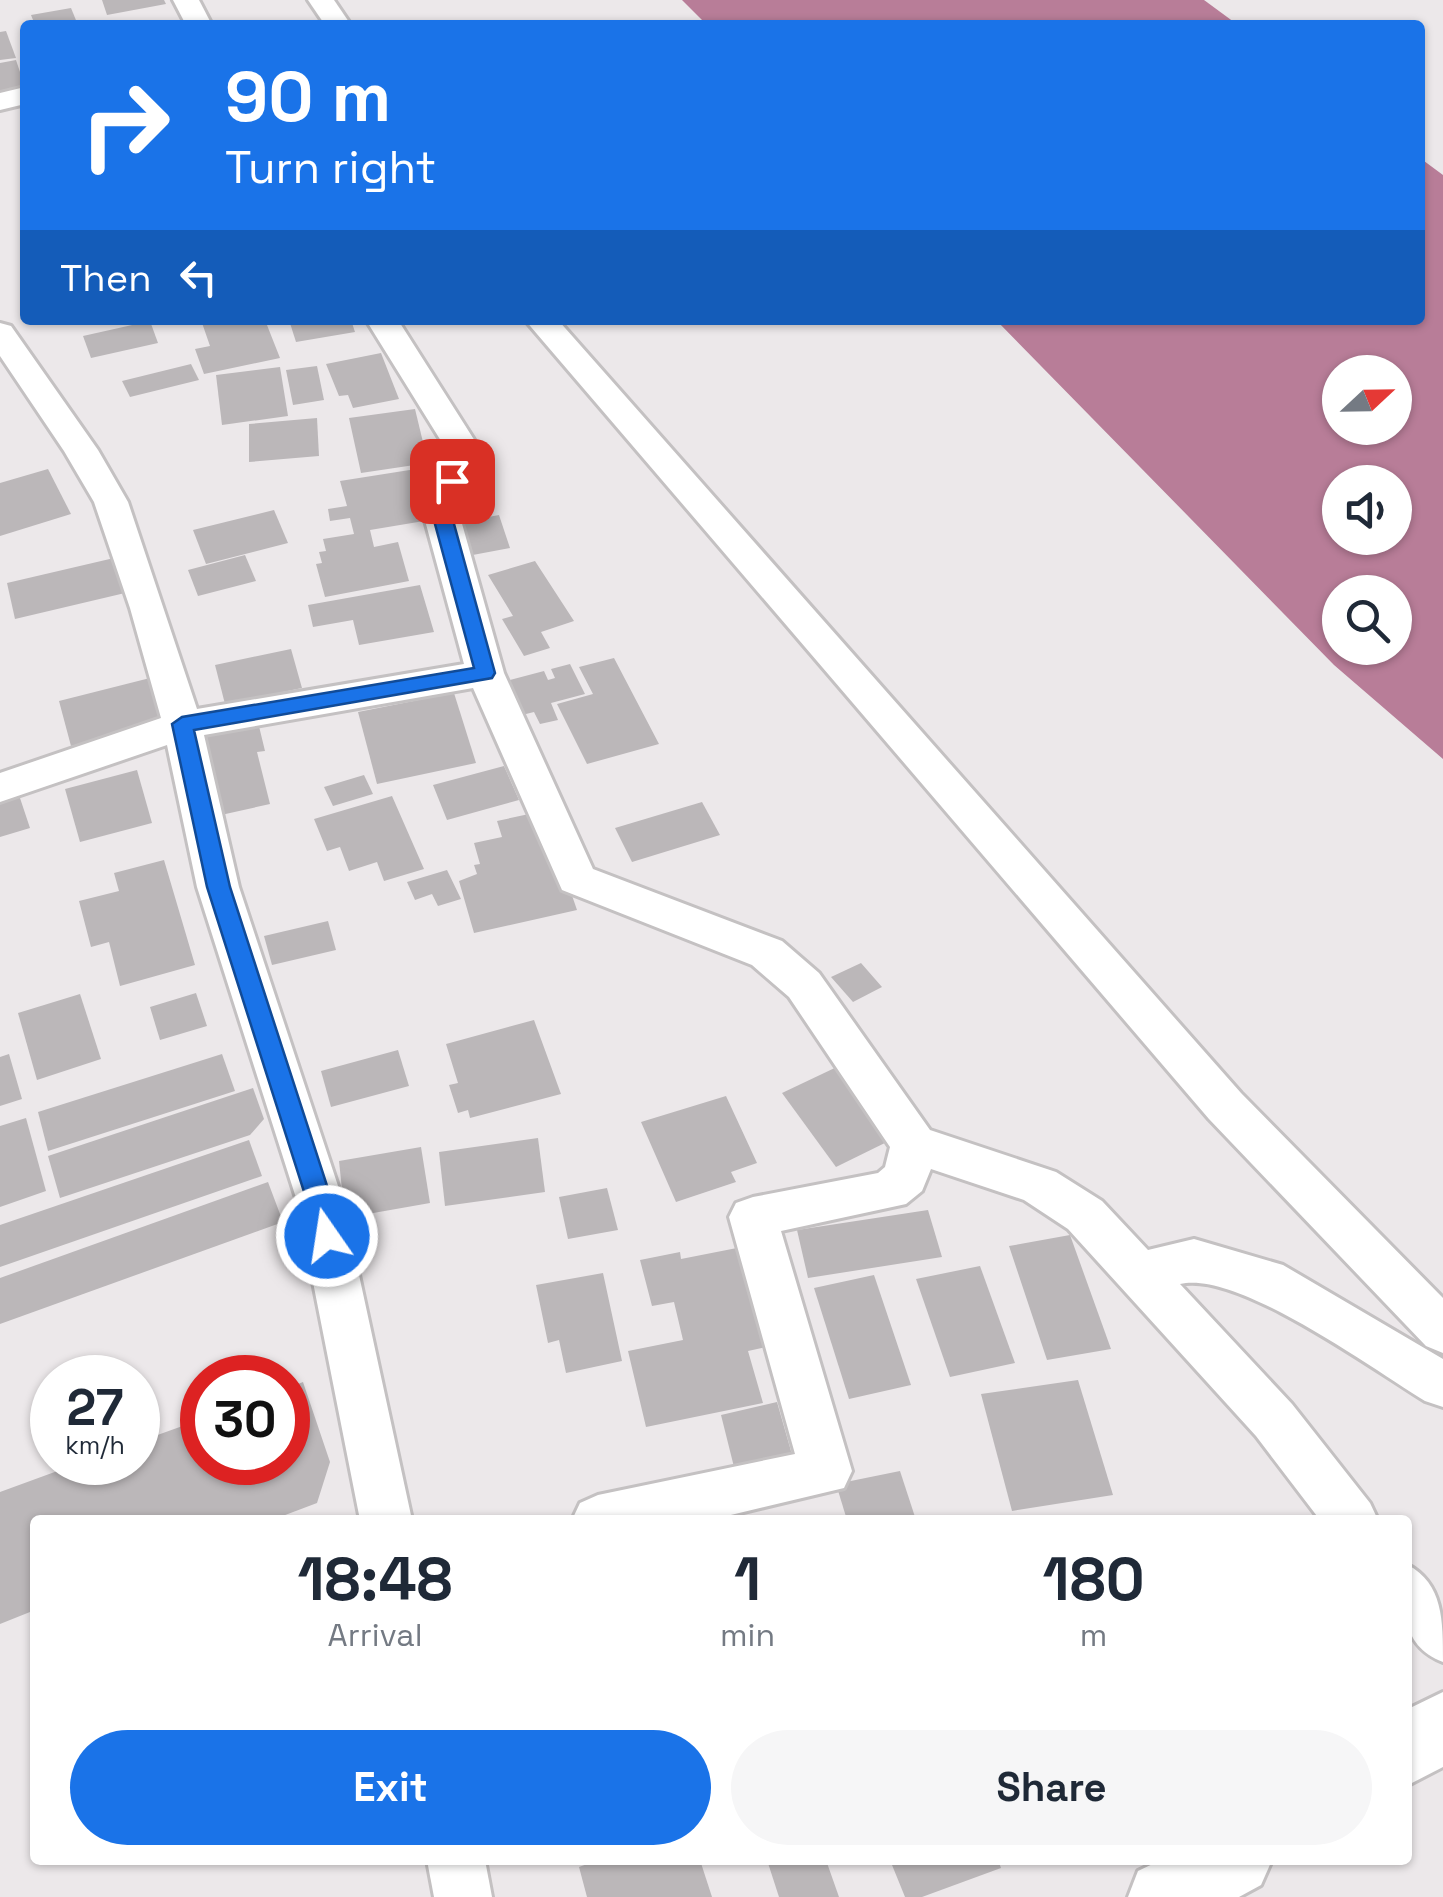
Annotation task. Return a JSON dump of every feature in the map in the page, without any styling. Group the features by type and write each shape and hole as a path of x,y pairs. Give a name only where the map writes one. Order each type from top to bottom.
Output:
{"street":[{"path":"385,325 463,450 441,513 485,673 576,878 766,953 804,985 914,1144 1040,1186 1085,1214 1274,1420 1348,1515"},
{"path":"544,325 1226,1106 1443,1331"},
{"path":"0,332 81,450 111,502 182,724 218,887 320,1201 385,1515"},
{"path":"0,788 182,724 485,673"},
{"path":"621,1515 826,1471 753,1217 890,1190 906,1177 914,1144"},
{"path":"1138,1272 1194,1260 1266,1280 1443,1384"},
{"path":"1412,1596 1443,1636"},
{"path":"1412,1747 1443,1726"},
{"path":"457,1865 463,1897"},
{"path":"1164,1897 1226,1865"}],"shaded area":[{"path":"682,0 1204,0 1231,20 702,20"},
{"path":"1425,162 1443,175 1443,759 1334,665 1412,665 1412,575 1322,575 1322,653 1001,325 1425,325"}],"building":[{"path":"102,0 164,0 166,4 107,15"},
{"path":"71,8 76,20 33,20 31,15"},
{"path":"6,31 16,58 0,60 0,32"},
{"path":"16,60 20,88 0,91 0,63"},
{"path":"132,325 151,325 158,343 91,358 83,336"},
{"path":"203,325 267,325 280,358 204,374 195,349 210,346"},
{"path":"291,325 353,325 355,332 296,342"},
{"path":"381,353 399,399 353,408 348,395 339,396 326,364"},
{"path":"191,364 199,380 130,397 122,381"},
{"path":"317,366 324,400 293,405 286,370"},
{"path":"280,367 288,416 222,425 216,375"},
{"path":"415,409 428,463 361,473 349,418"},
{"path":"317,418 319,456 249,462 249,424"},
{"path":"48,469 71,514 0,536 0,483"},
{"path":"416,469 430,520 370,530 374,547 398,542 409,581 325,597 316,564 322,563 319,552 326,551 323,539 354,534 350,518 330,521 328,509 347,506 340,481"},
{"path":"274,510 288,543 206,564 193,530"},
{"path":"499,515 510,548 462,557 451,524"},
{"path":"245,555 256,581 198,596 188,570"},
{"path":"114,558 125,593 15,619 7,583"},
{"path":"535,561 574,621 541,632 550,648 524,656 502,619 513,616 488,575"},
{"path":"420,585 434,632 359,645 353,620 313,627 308,605"},
{"path":"291,649 302,688 225,704 215,665"},
{"path":"614,658 659,744 587,764 557,704 593,694 579,667"},
{"path":"570,664 585,694 551,703 558,720 540,724 534,712 514,717 498,683 544,671 548,680 555,678 551,669"},
{"path":"150,678 164,722 71,746 59,701"},
{"path":"454,693 476,763 377,784 358,712"},
{"path":"257,718 265,751 257,752 270,804 221,815 202,729"},
{"path":"504,766 519,800 447,820 433,785"},
{"path":"137,770 152,823 80,842 65,789"},
{"path":"364,775 373,794 333,806 324,787"},
{"path":"19,795 30,828 0,837 0,801"},
{"path":"392,796 424,869 384,881 377,862 349,871 340,847 327,851 314,819"},
{"path":"702,802 720,835 632,862 615,828"},
{"path":"543,811 577,910 474,933 459,881 477,874 474,865 480,864 474,843 502,837 497,821"},
{"path":"164,860 195,965 120,986 109,942 91,947 79,901 119,891 114,873"},
{"path":"447,870 461,899 438,906 432,894 415,900 407,882"},
{"path":"328,921 336,950 272,965 264,936"},
{"path":"861,963 882,987 853,1002 831,977"},
{"path":"196,993 207,1026 160,1040 150,1007"},
{"path":"80,994 101,1059 37,1080 18,1013"},
{"path":"534,1020 561,1094 470,1118 468,1110 458,1113 449,1085 458,1083 446,1044"},
{"path":"398,1050 409,1086 331,1107 321,1071"},
{"path":"9,1054 22,1099 0,1106 0,1057"},
{"path":"222,1054 235,1091 48,1151 38,1112"},
{"path":"841,1065 895,1138 836,1167 782,1093"},
{"path":"253,1088 264,1119 250,1135 60,1198 48,1156"},
{"path":"726,1096 757,1163 731,1172 736,1182 676,1202 641,1122"},
{"path":"26,1118 46,1191 0,1207 0,1126"},
{"path":"538,1138 545,1192 445,1206 439,1152"},
{"path":"249,1140 262,1176 0,1267 0,1225"},
{"path":"421,1147 430,1203 345,1218 339,1161"},
{"path":"268,1182 283,1222 0,1324 0,1278"},
{"path":"607,1188 618,1230 568,1239 559,1197"},
{"path":"928,1210 942,1257 808,1278 797,1230"},
{"path":"1070,1235 1111,1349 1047,1360 1009,1246"},
{"path":"742,1247 771,1346 748,1351 763,1403 646,1427 628,1351 683,1340 674,1302 652,1306 640,1260 680,1252 681,1259"},
{"path":"980,1266 1015,1363 950,1377 916,1279"},
{"path":"603,1273 622,1361 566,1373 559,1340 548,1343 536,1285"},
{"path":"874,1275 911,1385 849,1399 814,1288"},
{"path":"1078,1380 1113,1495 1012,1511 981,1394"},
{"path":"777,1402 793,1458 735,1471 721,1415"},
{"path":"310,1403 330,1462 317,1503 285,1515 30,1515 30,1612 0,1624 0,1492 30,1481 30,1485 160,1485 160,1434 180,1427 180,1485 310,1485"},
{"path":"900,1471 914,1515 845,1515 836,1484"},
{"path":"702,1865 712,1897 587,1897 579,1867"},
{"path":"769,1865 828,1865 839,1897 779,1897"},
{"path":"892,1865 1001,1868 922,1897 905,1897"}],"route":[{"path":"327,1236 320,1201 218,887 182,724 485,673 441,513 452,481"}]}
